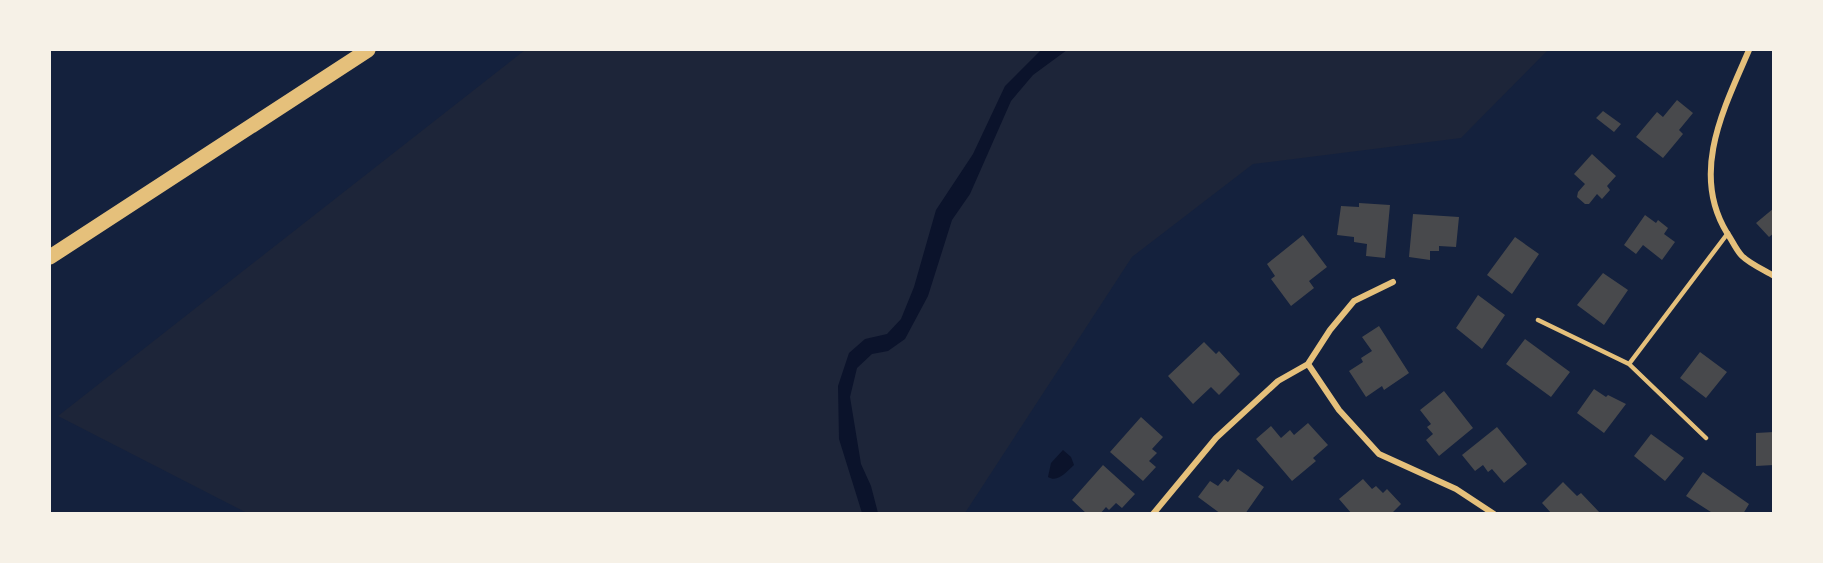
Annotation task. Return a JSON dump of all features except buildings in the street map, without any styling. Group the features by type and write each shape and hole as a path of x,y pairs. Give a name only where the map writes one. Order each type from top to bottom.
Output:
{"main road":[{"path":"50,256 368,50"}],"street":[{"path":"1749,50 1718,122 1709,173 1716,214 1728,234 1742,256 1773,276"},
{"path":"1153,513 1216,438 1278,381 1308,364 1330,330 1354,301 1394,282"},
{"path":"1308,364 1339,410 1379,454 1456,489 1494,513"}],"lane":[{"path":"1629,364 1728,234"},
{"path":"1538,320 1629,364 1706,438"}],"shaded area":[{"path":"525,50 1548,50 1461,138 1253,164 1132,257 965,513 247,513 58,416"},
{"path":"1041,50 1067,50 1033,75 1011,101 970,194 952,220 928,296 905,339 888,351 872,354 857,368 850,397 861,464 871,486 878,513 862,513 839,439 838,386 849,353 865,339 887,334 901,319 914,287 936,210 973,154 1005,86"},
{"path":"1063,450 1071,457 1074,465 1059,478 1048,477 1051,463"}]}
